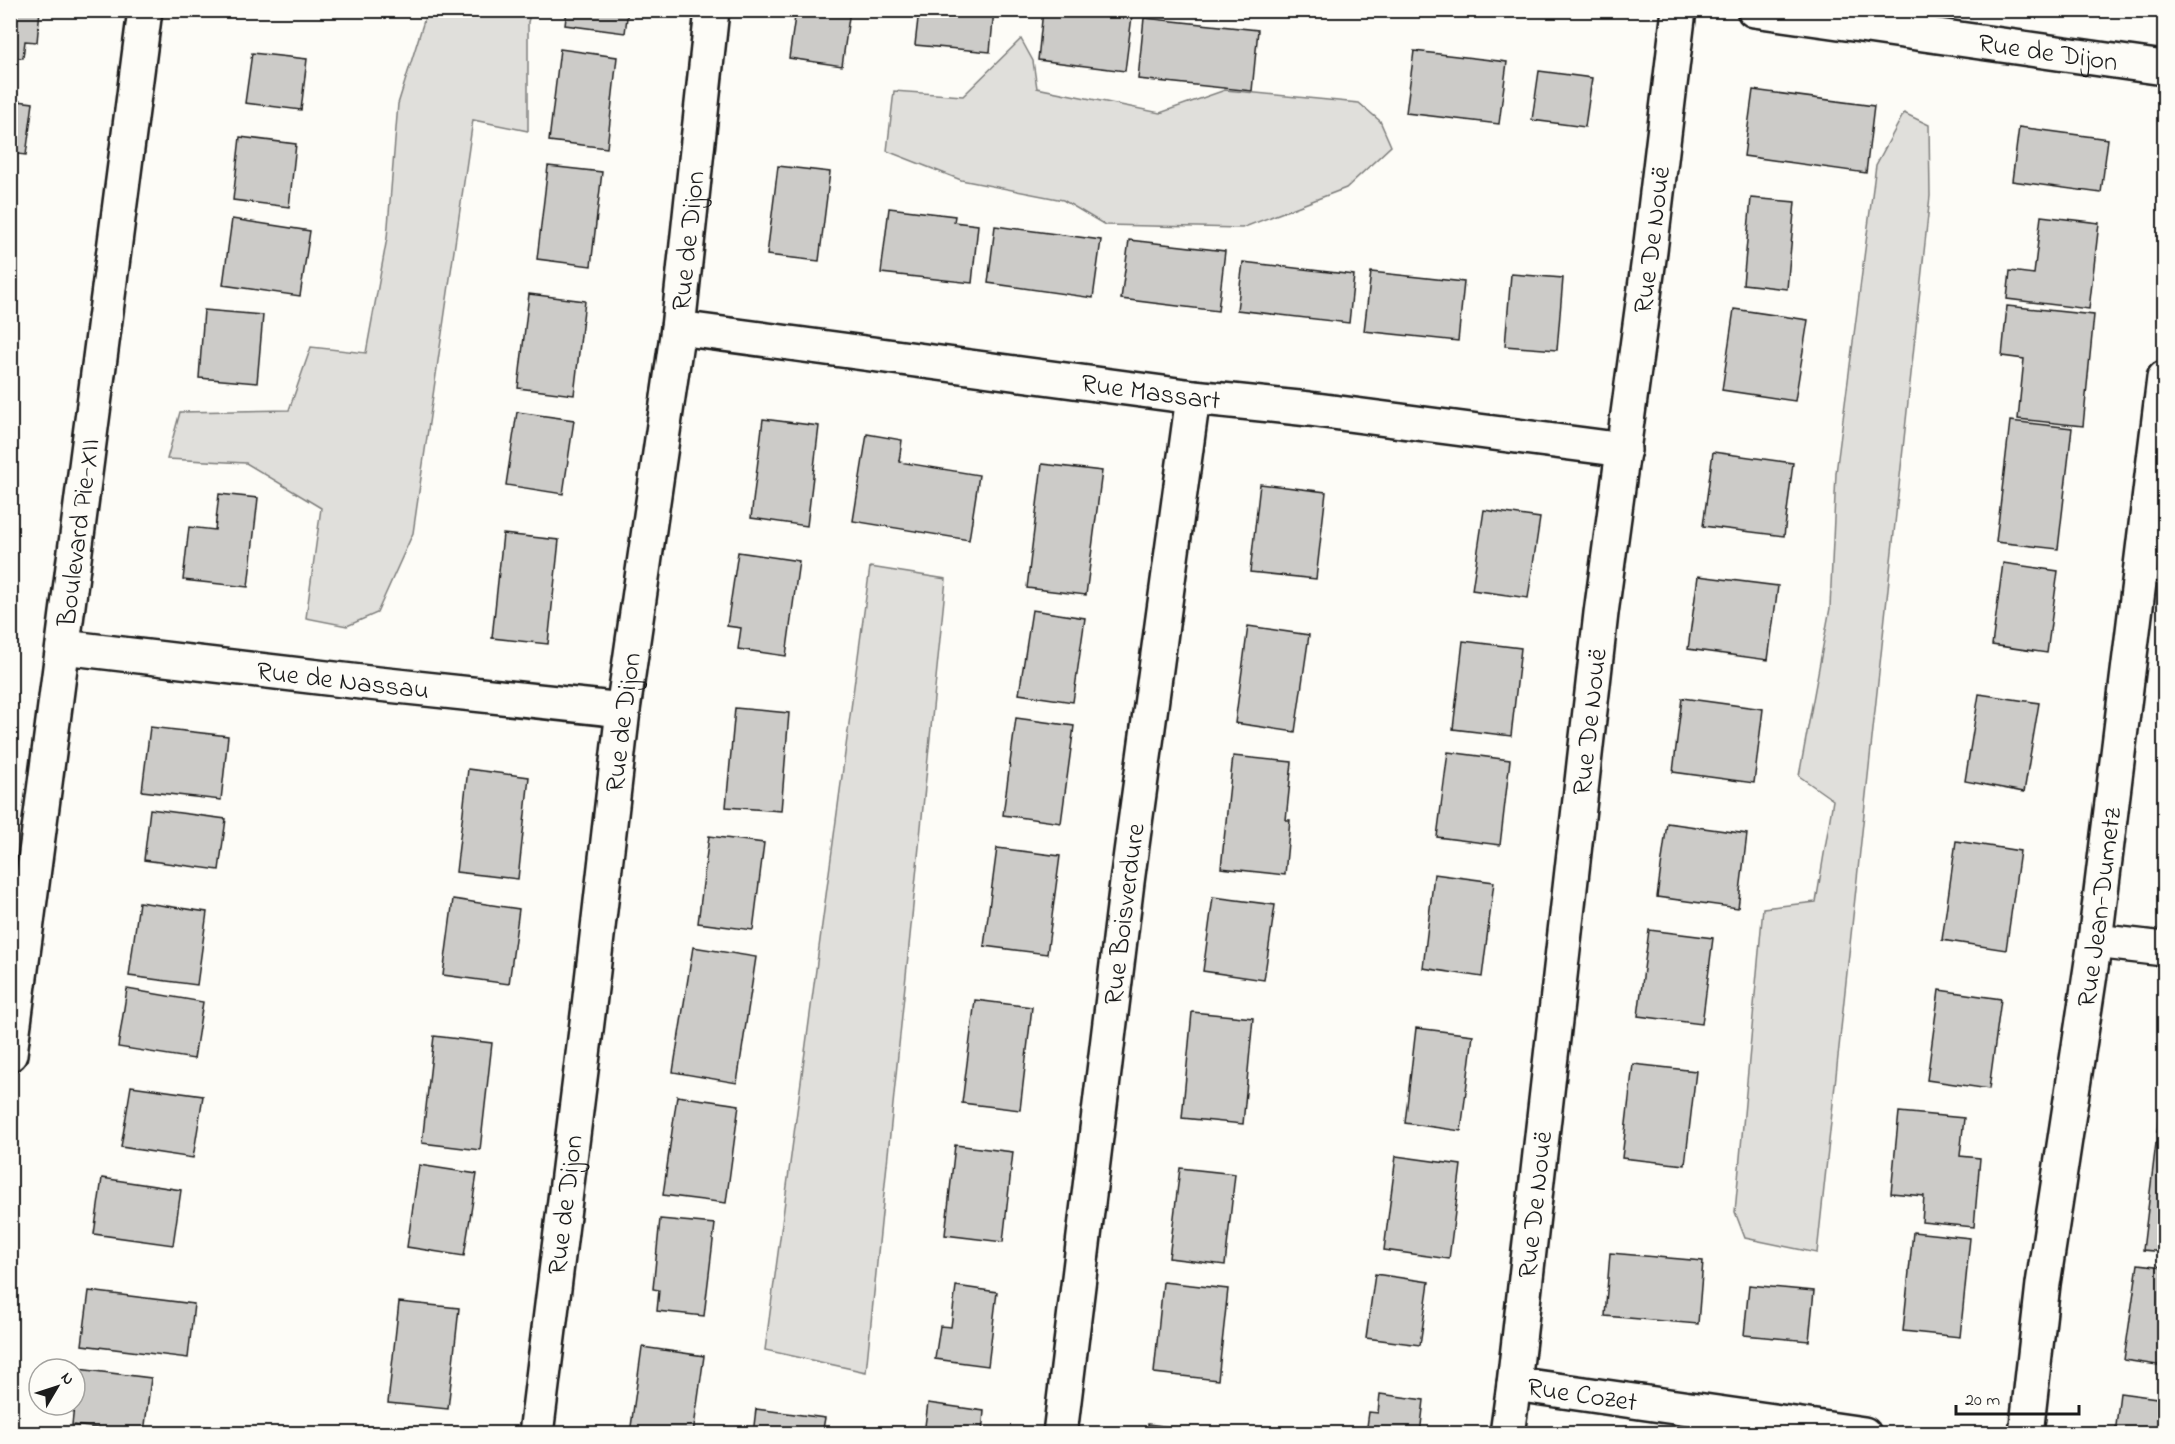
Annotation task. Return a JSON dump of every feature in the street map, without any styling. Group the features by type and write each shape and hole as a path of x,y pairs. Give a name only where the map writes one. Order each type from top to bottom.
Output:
{"street":[{"name":"Boulevard Pie-XII","path":"10,1054 145,10"},
{"name":"Rue de Dijon","path":"536,1434 590,1006 623,710 678,328 712,10"},
{"name":"Rue De Nouë","path":"1507,1434 1600,613 1624,450 1679,10"},
{"name":"Rue de Dijon","path":"1754,10 2164,68"},
{"name":"Rue Massart","path":"678,328 1193,397 1309,409 1624,450"},
{"name":"Rue Jean-Dumetz","path":"2026,1434 2043,1284 2095,941 2164,378"},
{"name":"Rue Boisverdure","path":"1060,1434 1127,882 1193,397"},
{"name":"Rue de Nassau","path":"63,647 623,710"},
{"path":"2095,941 2164,949"},
{"name":"Rue Cozet","path":"1514,1384 1864,1434"}],"shaded area":[{"path":"427,11 531,11 528,22 528,131 473,120 413,533 377,613 347,626 306,618 321,508 246,463 167,459 180,412 289,410 311,347 366,353 387,238 398,104"},
{"path":"1021,39 1033,61 1037,88 1160,113 1225,90 1359,103 1380,121 1391,146 1346,188 1242,228 1105,225 1063,200 961,180 887,151 894,91 963,96"},
{"path":"1904,113 1929,125 1930,196 1817,1253 1745,1238 1735,1212 1763,908 1816,902 1833,800 1799,776 1830,608 1836,473 1876,165"},
{"path":"870,567 946,579 866,1372 765,1350"}],"building":[{"path":"10,10 40,10 37,42 25,41 23,58 10,57"},
{"path":"567,10 628,10 625,33 565,25"},
{"path":"796,10 850,10 842,66 789,58"},
{"path":"919,10 994,10 990,52 915,45"},
{"path":"1043,10 1089,10 1132,16 1125,71 1038,60"},
{"path":"1144,18 1258,30 1252,91 1138,79"},
{"path":"560,49 617,57 607,148 549,141"},
{"path":"1414,51 1507,62 1499,124 1406,113"},
{"path":"252,53 307,59 301,110 245,103"},
{"path":"1539,71 1592,78 1585,127 1532,120"},
{"path":"1753,90 1874,106 1866,173 1744,156"},
{"path":"10,100 33,103 26,155 10,153"},
{"path":"2019,127 2108,139 2101,193 2012,181"},
{"path":"240,137 296,144 289,207 233,200"},
{"path":"548,166 602,172 591,266 537,259"},
{"path":"778,166 830,172 819,261 767,255"},
{"path":"1751,198 1795,202 1787,289 1743,284"},
{"path":"10,203 16,203 10,248"},
{"path":"889,208 955,216 954,222 978,225 972,283 881,273"},
{"path":"2041,216 2099,223 2089,309 2007,299 2010,271 2034,274"},
{"path":"232,219 310,231 300,296 223,285"},
{"path":"995,226 1101,240 1093,298 988,283"},
{"path":"1129,240 1225,251 1218,311 1121,299"},
{"path":"1243,262 1354,275 1349,323 1237,310"},
{"path":"1371,272 1464,282 1458,341 1364,331"},
{"path":"1511,274 1563,278 1557,350 1505,346"},
{"path":"529,294 585,301 574,395 518,388"},
{"path":"2007,306 2094,315 2083,426 2018,419 2024,359 2002,356"},
{"path":"1734,309 1808,320 1795,401 1722,390"},
{"path":"204,310 263,315 257,383 199,378"},
{"path":"517,412 574,420 563,494 506,485"},
{"path":"763,419 819,426 807,526 751,518"},
{"path":"2010,421 2072,428 2058,549 1996,542"},
{"path":"867,434 902,440 899,462 979,475 969,540 853,521"},
{"path":"1713,452 1793,463 1784,536 1703,526"},
{"path":"1042,464 1102,471 1086,595 1027,588"},
{"path":"1260,484 1326,492 1316,579 1250,572"},
{"path":"219,494 258,498 248,587 183,580 189,527 215,530"},
{"path":"1484,510 1540,518 1528,598 1472,590"},
{"path":"503,534 559,540 548,644 492,638"},
{"path":"738,552 799,561 786,656 738,649 741,628 727,626"},
{"path":"2003,563 2058,571 2047,653 1992,645"},
{"path":"1698,576 1778,586 1768,660 1688,649"},
{"path":"1032,610 1085,618 1073,702 1019,694"},
{"path":"1248,626 1309,635 1295,732 1235,723"},
{"path":"1463,641 1521,648 1511,736 1453,729"},
{"path":"1979,694 2039,703 2024,792 1965,781"},
{"path":"1682,698 1763,709 1754,783 1673,772"},
{"path":"735,708 789,713 781,811 726,807"},
{"path":"1016,718 1074,726 1061,823 1003,815"},
{"path":"150,727 228,736 221,800 142,791"},
{"path":"1448,752 1510,760 1500,845 1437,837"},
{"path":"1233,756 1292,762 1286,820 1290,820 1285,875 1221,868"},
{"path":"468,769 529,777 518,879 456,872"},
{"path":"150,809 226,819 219,870 144,860"},
{"path":"1667,823 1747,834 1738,908 1657,897"},
{"path":"709,836 764,843 753,930 698,923"},
{"path":"1956,841 2020,851 2006,950 1942,940"},
{"path":"997,848 1060,856 1047,954 984,946"},
{"path":"1434,874 1494,882 1482,977 1423,968"},
{"path":"1213,897 1275,905 1264,980 1203,971"},
{"path":"453,899 519,909 509,984 443,975"},
{"path":"139,902 207,912 197,985 129,976"},
{"path":"1649,930 1713,938 1702,1024 1638,1016"},
{"path":"693,947 756,957 737,1083 673,1072"},
{"path":"127,989 203,1002 194,1059 118,1047"},
{"path":"1939,990 2001,999 1989,1089 1927,1080"},
{"path":"975,1000 1032,1007 1020,1110 962,1103"},
{"path":"1192,1012 1253,1018 1243,1124 1182,1118"},
{"path":"1416,1028 1473,1035 1461,1131 1405,1123"},
{"path":"434,1036 492,1043 480,1150 422,1143"},
{"path":"1633,1064 1696,1071 1685,1165 1622,1158"},
{"path":"2164,1075 2164,1133 2157,1132"},
{"path":"131,1086 203,1096 193,1158 121,1147"},
{"path":"677,1096 739,1105 726,1203 663,1195"},
{"path":"1899,1112 1964,1118 1960,1156 1980,1158 1974,1227 1922,1222 1924,1196 1891,1193"},
{"path":"2156,1143 2164,1144 2164,1252 2143,1250"},
{"path":"955,1145 1013,1152 1003,1242 945,1235"},
{"path":"1396,1156 1461,1165 1449,1259 1384,1250"},
{"path":"419,1165 477,1174 464,1256 407,1247"},
{"path":"1180,1168 1235,1174 1225,1265 1169,1258"},
{"path":"102,1178 181,1190 173,1245 94,1234"},
{"path":"660,1219 715,1224 704,1316 657,1311 659,1290 653,1289"},
{"path":"1913,1232 1970,1238 1960,1337 1903,1331"},
{"path":"1610,1253 1703,1261 1698,1324 1605,1316"},
{"path":"2138,1264 2164,1267 2164,1366 2124,1360"},
{"path":"1375,1274 1429,1282 1420,1345 1366,1338"},
{"path":"1163,1282 1228,1289 1218,1380 1154,1373"},
{"path":"1749,1285 1814,1291 1809,1341 1744,1335"},
{"path":"956,1286 997,1292 988,1366 935,1359 940,1326 951,1327"},
{"path":"89,1291 194,1304 188,1358 82,1345"},
{"path":"399,1302 459,1308 448,1409 388,1403"},
{"path":"642,1347 704,1356 693,1434 630,1434"},
{"path":"87,1370 151,1378 144,1433 72,1425 73,1417 87,1417"},
{"path":"2120,1393 2164,1399 2164,1434 2115,1434"},
{"path":"1380,1394 1424,1400 1420,1434 1366,1434 1369,1412 1378,1413"},
{"path":"928,1403 984,1411 982,1434 924,1434"},
{"path":"756,1409 825,1418 822,1434 753,1434"},
{"path":"1148,1424 1210,1432 1209,1434 1147,1434"}]}
